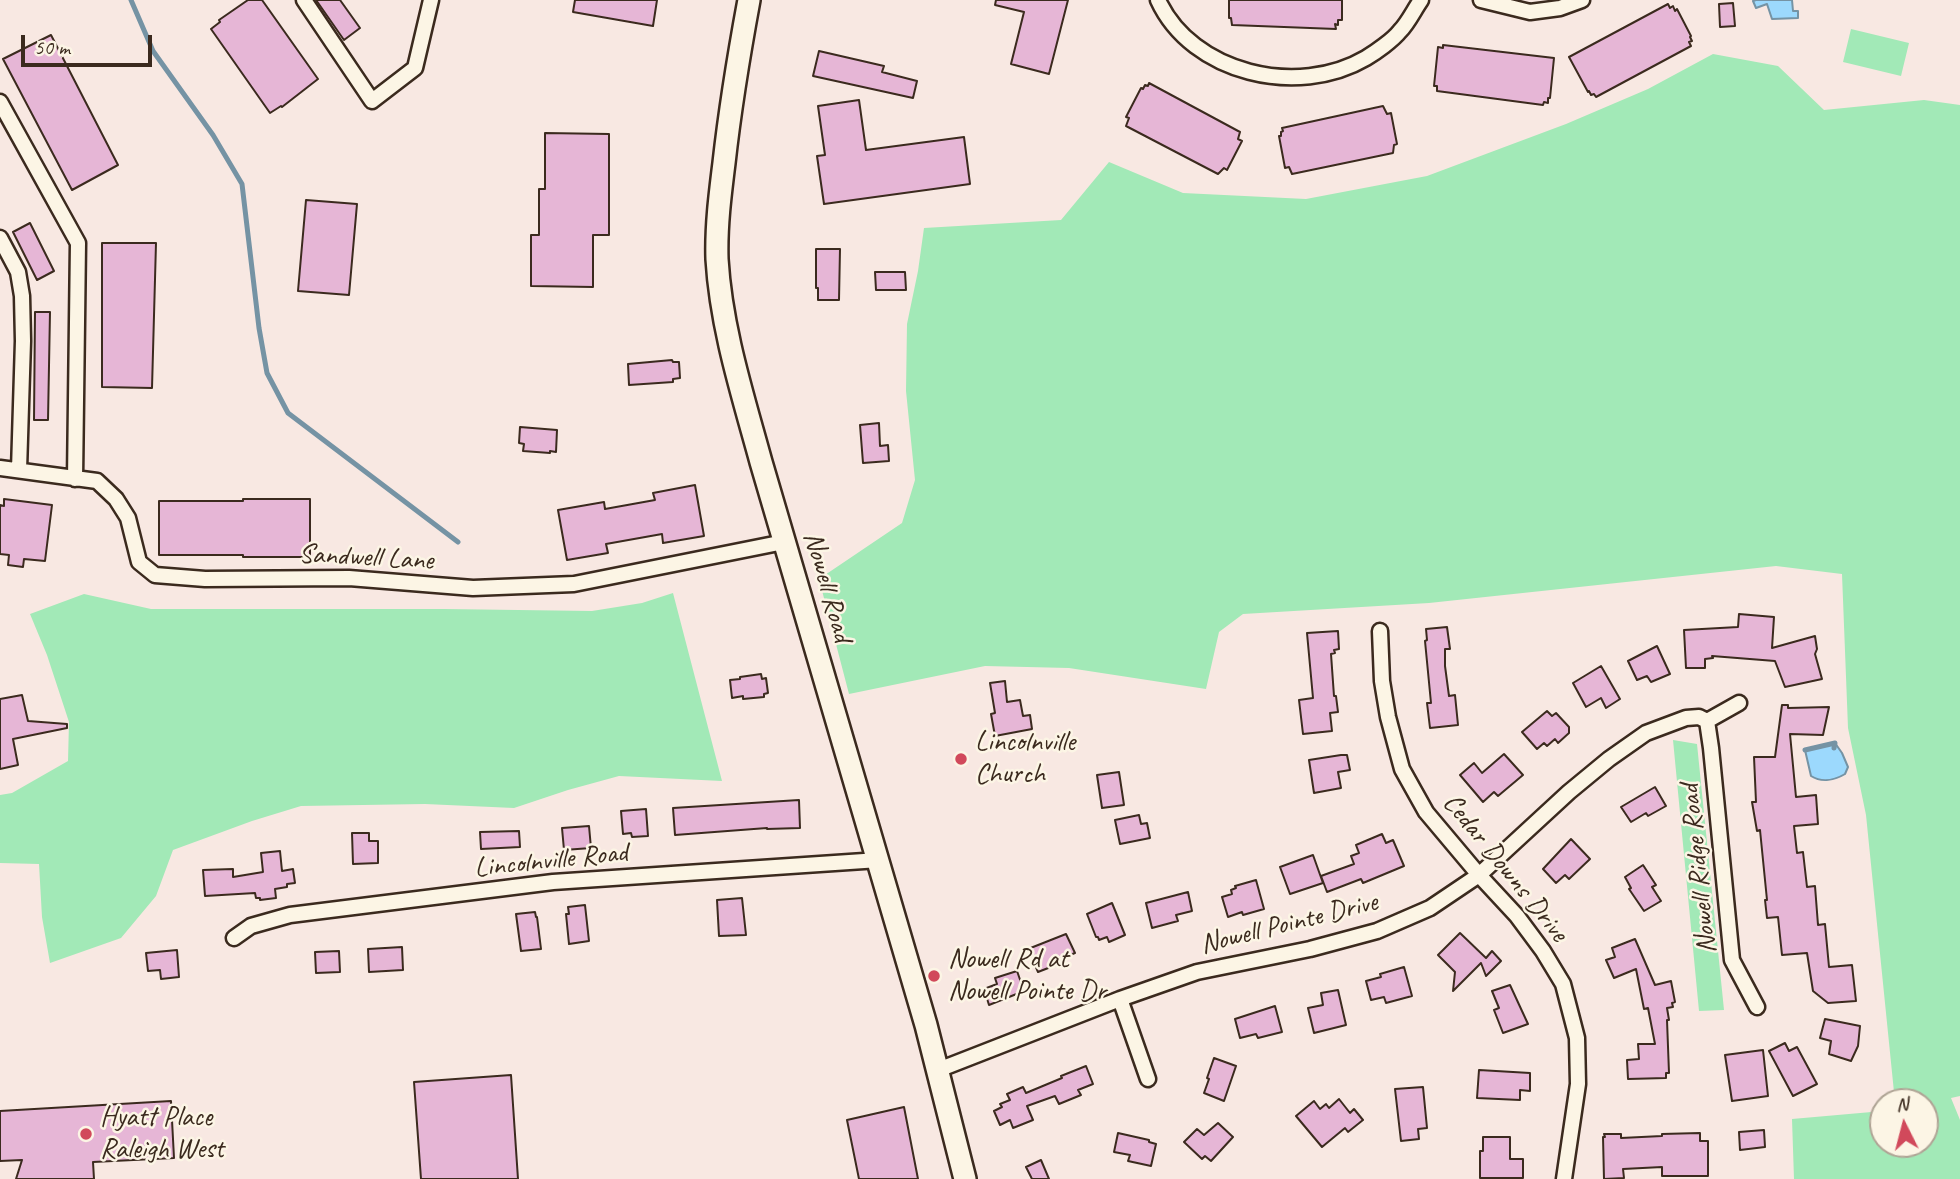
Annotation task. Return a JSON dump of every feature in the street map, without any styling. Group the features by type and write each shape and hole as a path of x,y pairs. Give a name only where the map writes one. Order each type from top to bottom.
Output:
{"street":[{"path":"304,0 372,101 415,68 431,0"},
{"name":"Nowell Road","path":"749,0 718,213 717,258 723,309 741,391 879,860 938,1070 965,1179"},
{"path":"1158,0 1182,36 1213,58 1254,74 1292,76 1327,74 1366,58 1400,32 1421,0"},
{"path":"1481,0 1530,12 1560,8 1582,0"},
{"path":"0,102 78,243 75,479"},
{"path":"0,238 19,272 22,296 19,470"},
{"name":"Sandwell Lane","path":"0,468 97,481 116,499 128,518 139,562 155,575 205,579 349,578 473,588 573,584 784,542"},
{"name":"Cedar Downs Drive","path":"1380,631 1382,681 1388,718 1402,769 1426,812 1517,916 1563,984 1577,1038 1578,1084 1564,1179"},
{"path":"1707,721 1739,703"},
{"name":"Nowell Pointe Drive","path":"938,1070 1197,972 1310,949 1377,931 1430,908 1479,875 1569,792 1646,733 1686,718 1699,717 1707,721"},
{"name":"Nowell Ridge Road","path":"1707,721 1732,960 1757,1007"},
{"name":"Lincolnville Road","path":"234,938 251,926 290,915 553,882 879,860"},
{"path":"1120,999 1148,1079"}],"green space":[{"path":"1851,29 1909,43 1901,76 1843,62"},
{"path":"1713,54 1778,66 1824,110 1924,100 1960,105 1960,1096 1951,1098 1960,1120 1960,1179 1794,1179 1792,1119 1869,1112 1869,1158 1939,1158 1939,1088 1894,1088 1866,815 1848,728 1842,574 1776,566 1429,603 1243,614 1219,632 1206,689 1069,668 985,666 849,694 819,579 902,523 915,480 906,391 907,324 924,228 1061,220 1109,162 1183,193 1306,199 1427,176 1566,124 1648,89"},
{"path":"673,593 722,781 619,776 514,808 425,804 301,806 173,850 156,896 121,938 50,963 42,917 39,864 0,863 0,795 12,793 68,761 69,722 30,614 84,594 151,609 592,611 642,603"},
{"path":"1673,740 1697,744 1724,1010 1699,1011"}],"water":[{"path":"1792,0 1793,11 1798,11 1798,18 1772,19 1767,4 1756,8 1753,1"},
{"path":"1835,743 1848,767 1845,774 1828,780 1811,776 1805,750"}],"building":[{"path":"248,0 262,0 318,79 270,113 211,29 219,20"},
{"path":"316,0 340,0 360,28 344,40"},
{"path":"575,0 657,0 653,26 573,12"},
{"path":"996,0 1068,0 1049,74 1011,64 1024,12 995,5"},
{"path":"1229,0 1342,0 1342,20 1338,20 1338,25 1335,24 1336,29 1232,25 1229,18"},
{"path":"1733,3 1735,26 1720,27 1719,4"},
{"path":"1668,4 1670,8 1673,6 1675,11 1677,9 1691,36 1691,46 1596,97 1591,95 1569,57"},
{"path":"51,35 118,165 72,190 3,59"},
{"path":"1443,45 1554,58 1548,103 1544,102 1543,105 1437,91 1437,86 1434,86 1438,47 1443,48"},
{"path":"819,51 884,66 882,72 917,81 913,98 813,76"},
{"path":"1149,83 1240,132 1238,139 1242,141 1227,170 1224,168 1218,174 1126,126 1129,118 1126,117 1141,88"},
{"path":"859,100 866,150 964,137 970,184 824,204 817,156 825,155 818,106"},
{"path":"1383,106 1387,114 1391,113 1397,144 1394,145 1393,153 1292,174 1289,167 1285,168 1279,136 1282,128"},
{"path":"545,133 609,134 609,235 593,235 593,287 531,286 531,235 539,235 539,189 545,189"},
{"path":"306,200 357,204 349,295 298,291"},
{"path":"30,223 54,271 37,280 13,232"},
{"path":"102,243 156,243 152,388 102,387"},
{"path":"816,249 840,249 839,300 818,300"},
{"path":"875,272 905,272 906,290 876,290"},
{"path":"35,312 50,312 48,420 34,420"},
{"path":"672,360 679,362 680,378 673,379 673,382 629,385 628,364"},
{"path":"879,423 880,446 888,445 889,461 863,463 860,425"},
{"path":"520,427 557,430 556,452 523,451 524,444 519,443"},
{"path":"695,485 704,536 663,543 662,534 606,544 608,553 567,560 558,510 604,502 605,509 655,500 653,493"},
{"path":"4,499 52,505 45,561 24,559 23,567 8,565 9,555 0,554 0,505 4,506"},
{"path":"310,499 310,557 159,555 159,501"},
{"path":"1739,614 1774,617 1772,648 1815,636 1815,654 1822,679 1785,687 1775,661 1712,656 1713,658 1705,659 1705,668 1686,668 1684,630 1738,627"},
{"path":"1447,627 1450,649 1445,649 1445,666 1449,696 1455,695 1458,725 1430,728 1426,629"},
{"path":"1338,631 1339,649 1331,654 1338,712 1330,713 1332,731 1303,734 1299,700 1313,698 1307,633"},
{"path":"1657,646 1670,674 1651,682 1647,676 1637,680 1628,661"},
{"path":"1601,666 1620,699 1606,708 1601,698 1586,707 1573,683"},
{"path":"761,674 762,679 766,678 768,693 764,694 764,697 732,698 730,680"},
{"path":"1005,681 1007,702 1020,700 1023,716 1030,715 1032,729 995,736 991,714 995,713 990,683"},
{"path":"22,695 28,721 67,724 67,728 13,739 18,765 0,769 0,699"},
{"path":"1782,705 1788,705 1788,708 1829,707 1823,735 1790,734 1796,797 1816,795 1818,824 1794,826 1797,853 1803,852 1807,887 1815,886 1818,925 1825,924 1829,967 1852,965 1856,1001 1828,1003 1813,991 1807,953 1782,955 1778,917 1767,918 1760,830 1757,831 1752,802 1756,802 1754,757 1775,757"},
{"path":"1547,711 1552,716 1556,713 1569,727 1569,733 1558,743 1555,739 1547,746 1544,743 1537,749 1522,732"},
{"path":"1504,754 1523,775 1498,796 1494,792 1483,802 1460,775 1474,763 1482,773"},
{"path":"1347,755 1350,770 1338,772 1341,788 1314,793 1309,760"},
{"path":"1119,772 1124,805 1102,808 1097,775"},
{"path":"1655,787 1666,806 1631,822 1621,807"},
{"path":"799,800 800,828 675,835 673,808"},
{"path":"646,809 648,836 632,837 631,833 623,834 621,811"},
{"path":"1139,815 1141,824 1147,823 1150,838 1120,844 1115,820"},
{"path":"589,826 591,848 564,850 562,828"},
{"path":"519,831 520,847 481,849 480,832"},
{"path":"352,833 369,833 369,841 378,841 378,863 353,864"},
{"path":"1382,834 1386,843 1393,840 1404,866 1363,883 1361,879 1327,892 1321,876 1354,864 1351,856 1359,853 1356,845"},
{"path":"1571,839 1590,859 1569,879 1565,875 1556,883 1543,869"},
{"path":"280,851 282,871 293,869 295,883 275,889 276,898 260,900 255,893 205,896 203,870 233,869 233,877 263,872 261,853"},
{"path":"1313,855 1323,883 1290,894 1280,867"},
{"path":"1643,865 1656,885 1652,887 1661,901 1644,911 1629,889 1631,888 1625,877"},
{"path":"1256,880 1264,909 1228,917 1222,897 1232,894 1231,890 1236,888 1235,886"},
{"path":"1188,892 1192,911 1176,915 1178,921 1152,928 1146,903"},
{"path":"742,898 746,935 719,936 717,900"},
{"path":"1112,903 1125,935 1109,942 1107,937 1099,940 1087,914"},
{"path":"585,905 589,941 569,944 566,914 569,914 568,907"},
{"path":"535,912 541,949 521,951 516,914"},
{"path":"1460,933 1486,958 1492,951 1501,961 1486,976 1481,963 1453,991 1455,972 1438,955"},
{"path":"1066,934 1075,953 1060,959 1061,963 1038,972 1028,949"},
{"path":"1635,939 1655,985 1671,981 1675,1002 1672,1003 1673,1007 1667,1008 1669,1073 1666,1073 1666,1078 1628,1079 1627,1060 1639,1059 1638,1044 1655,1044 1636,969 1614,978 1606,960 1615,957 1612,948"},
{"path":"402,947 403,970 369,972 368,949"},
{"path":"177,950 179,977 161,979 160,970 148,971 146,953"},
{"path":"339,951 340,972 316,973 315,952"},
{"path":"1404,967 1412,996 1386,1003 1384,997 1371,1000 1366,981"},
{"path":"1017,971 1024,991 989,1005 984,989 997,984 995,978"},
{"path":"1510,985 1528,1024 1503,1033 1494,1010 1499,1008 1492,991"},
{"path":"1338,990 1346,1025 1314,1033 1308,1008 1323,1005 1321,993"},
{"path":"1275,1006 1282,1032 1258,1038 1256,1034 1240,1038 1235,1019"},
{"path":"1825,1019 1860,1026 1858,1046 1851,1061 1829,1054 1831,1041 1820,1038"},
{"path":"1785,1043 1789,1051 1797,1047 1817,1084 1793,1096 1769,1051"},
{"path":"1763,1050 1768,1096 1732,1101 1725,1055"},
{"path":"1214,1058 1236,1066 1224,1101 1204,1093"},
{"path":"1086,1066 1093,1084 1078,1090 1081,1095 1059,1104 1055,1096 1027,1106 1033,1120 1013,1128 1010,1120 1000,1125 994,1111 1002,1107 1000,1104 1010,1100 1007,1094 1023,1087 1026,1093"},
{"path":"1479,1070 1530,1073 1530,1091 1520,1090 1520,1100 1477,1098"},
{"path":"511,1075 518,1179 421,1179 414,1082"},
{"path":"1423,1087 1427,1128 1418,1129 1419,1139 1401,1141 1395,1089"},
{"path":"1339,1099 1350,1113 1354,1109 1363,1120 1348,1132 1345,1128 1322,1147 1296,1116 1314,1101 1320,1109 1326,1104 1329,1108"},
{"name":"Hyatt Place Raleigh West","path":"171,1101 174,1158 93,1162 94,1179 16,1179 22,1160 0,1161 0,1111"},
{"path":"904,1107 918,1179 859,1179 847,1120"},
{"path":"1218,1123 1233,1137 1211,1161 1205,1156 1202,1159 1184,1142 1197,1129 1204,1135"},
{"path":"1764,1130 1765,1147 1740,1150 1739,1132"},
{"path":"1118,1133 1156,1144 1151,1166 1128,1161 1130,1155 1114,1152"},
{"path":"1700,1133 1700,1141 1708,1141 1708,1176 1662,1176 1662,1167 1623,1169 1624,1178 1604,1179 1604,1134 1621,1134 1621,1138"},
{"path":"1483,1137 1510,1137 1510,1159 1523,1159 1523,1178 1480,1178"},
{"path":"1041,1160 1049,1179 1032,1179 1026,1167"}],"waterway":[{"path":"131,0 153,51 213,135 242,184 267,373 288,413 458,542"},
{"path":"1805,750 1835,743 1834,748"}],"place":[{"name":"Lincolnville Church","path":"961,759"},
{"name":"Nowell Rd at Nowell Pointe Dr","path":"934,976"},
{"name":"Hyatt Place Raleigh West","path":"86,1134"}]}
